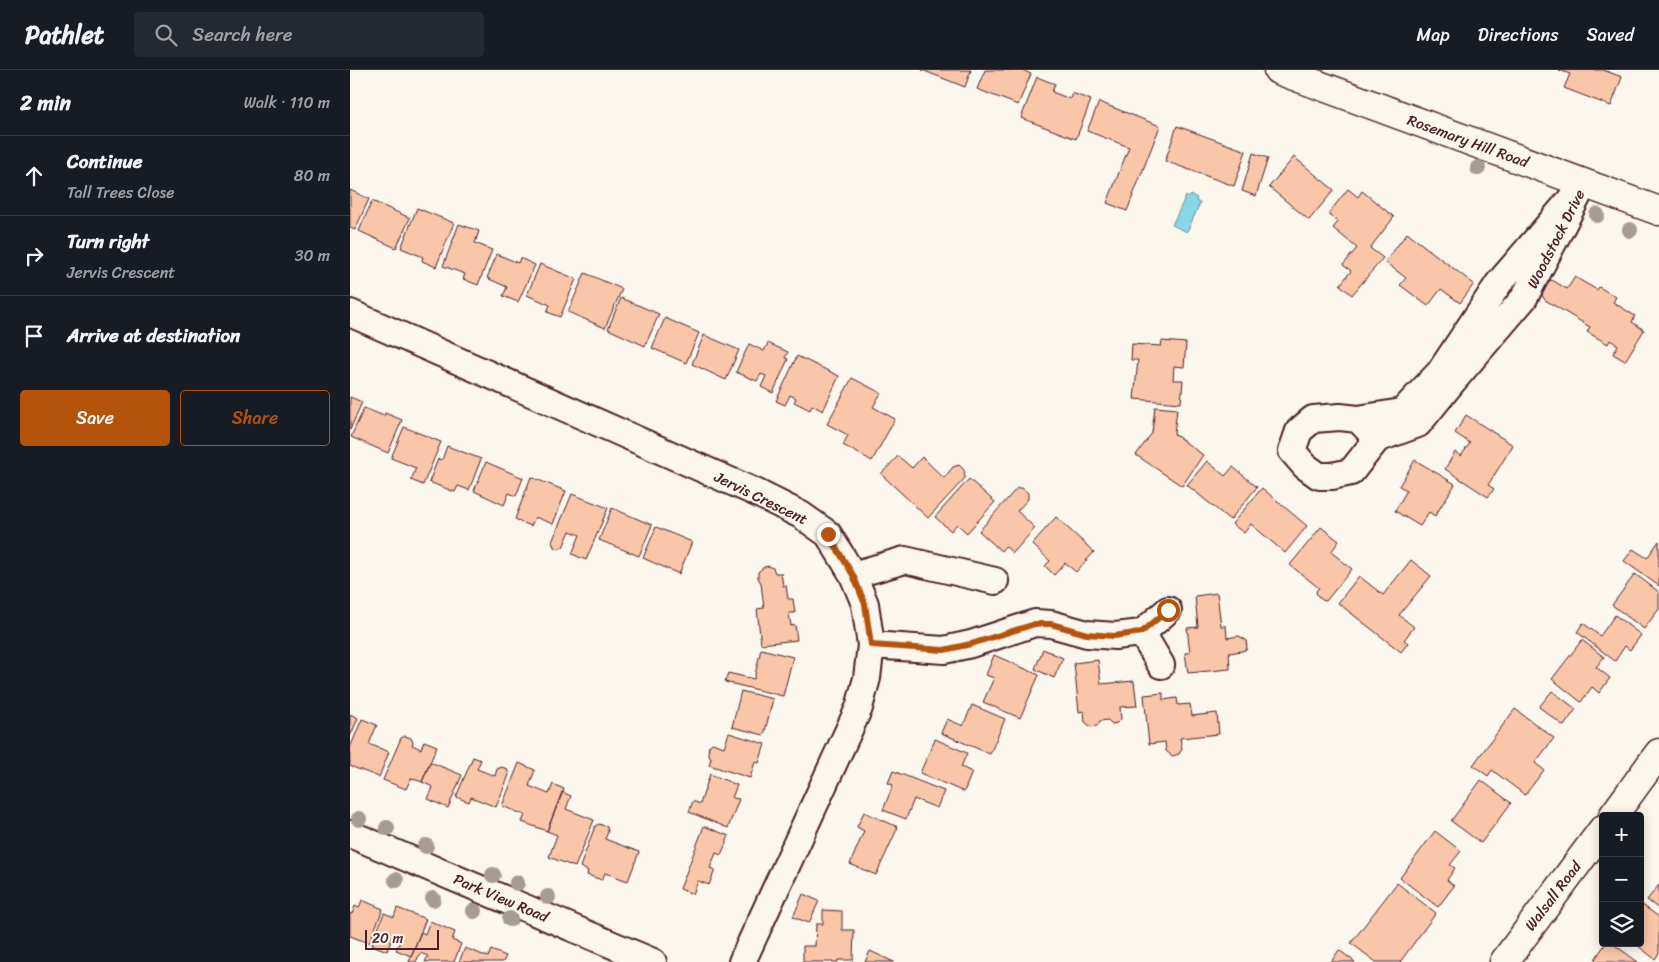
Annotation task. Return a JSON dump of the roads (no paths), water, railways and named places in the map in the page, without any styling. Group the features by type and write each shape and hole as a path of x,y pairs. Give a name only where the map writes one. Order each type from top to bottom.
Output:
{"main road":[{"name":"Rosemary Hill Road","path":"1278,70 1659,211"},
{"path":"1616,812 1659,754"},
{"name":"Walsall Road","path":"1504,962 1599,834"}],"street":[{"name":"Woodstock Drive","path":"1584,184 1524,298 1418,424 1377,439 1351,472 1332,476 1319,476 1305,466 1292,451 1298,431 1313,419 1340,416 1358,419 1402,412 1440,372 1499,283 1584,184"},
{"name":"Jervis Crescent","path":"350,312 755,492 801,515 828,534 853,575 865,604 871,645 867,678 859,708 742,962"},
{"path":"1358,419 1377,439"},
{"path":"853,575 906,560 996,581"},
{"path":"871,645 944,650 971,644 1035,624 1051,624 1087,634 1114,636 1142,632 1168,610"},
{"path":"1142,632 1162,665"},
{"name":"Park View Road","path":"350,834 653,962"}],"water":[{"path":"1191,195 1197,198 1196,201 1200,203 1187,232 1172,225 1186,196 1189,198"}]}
